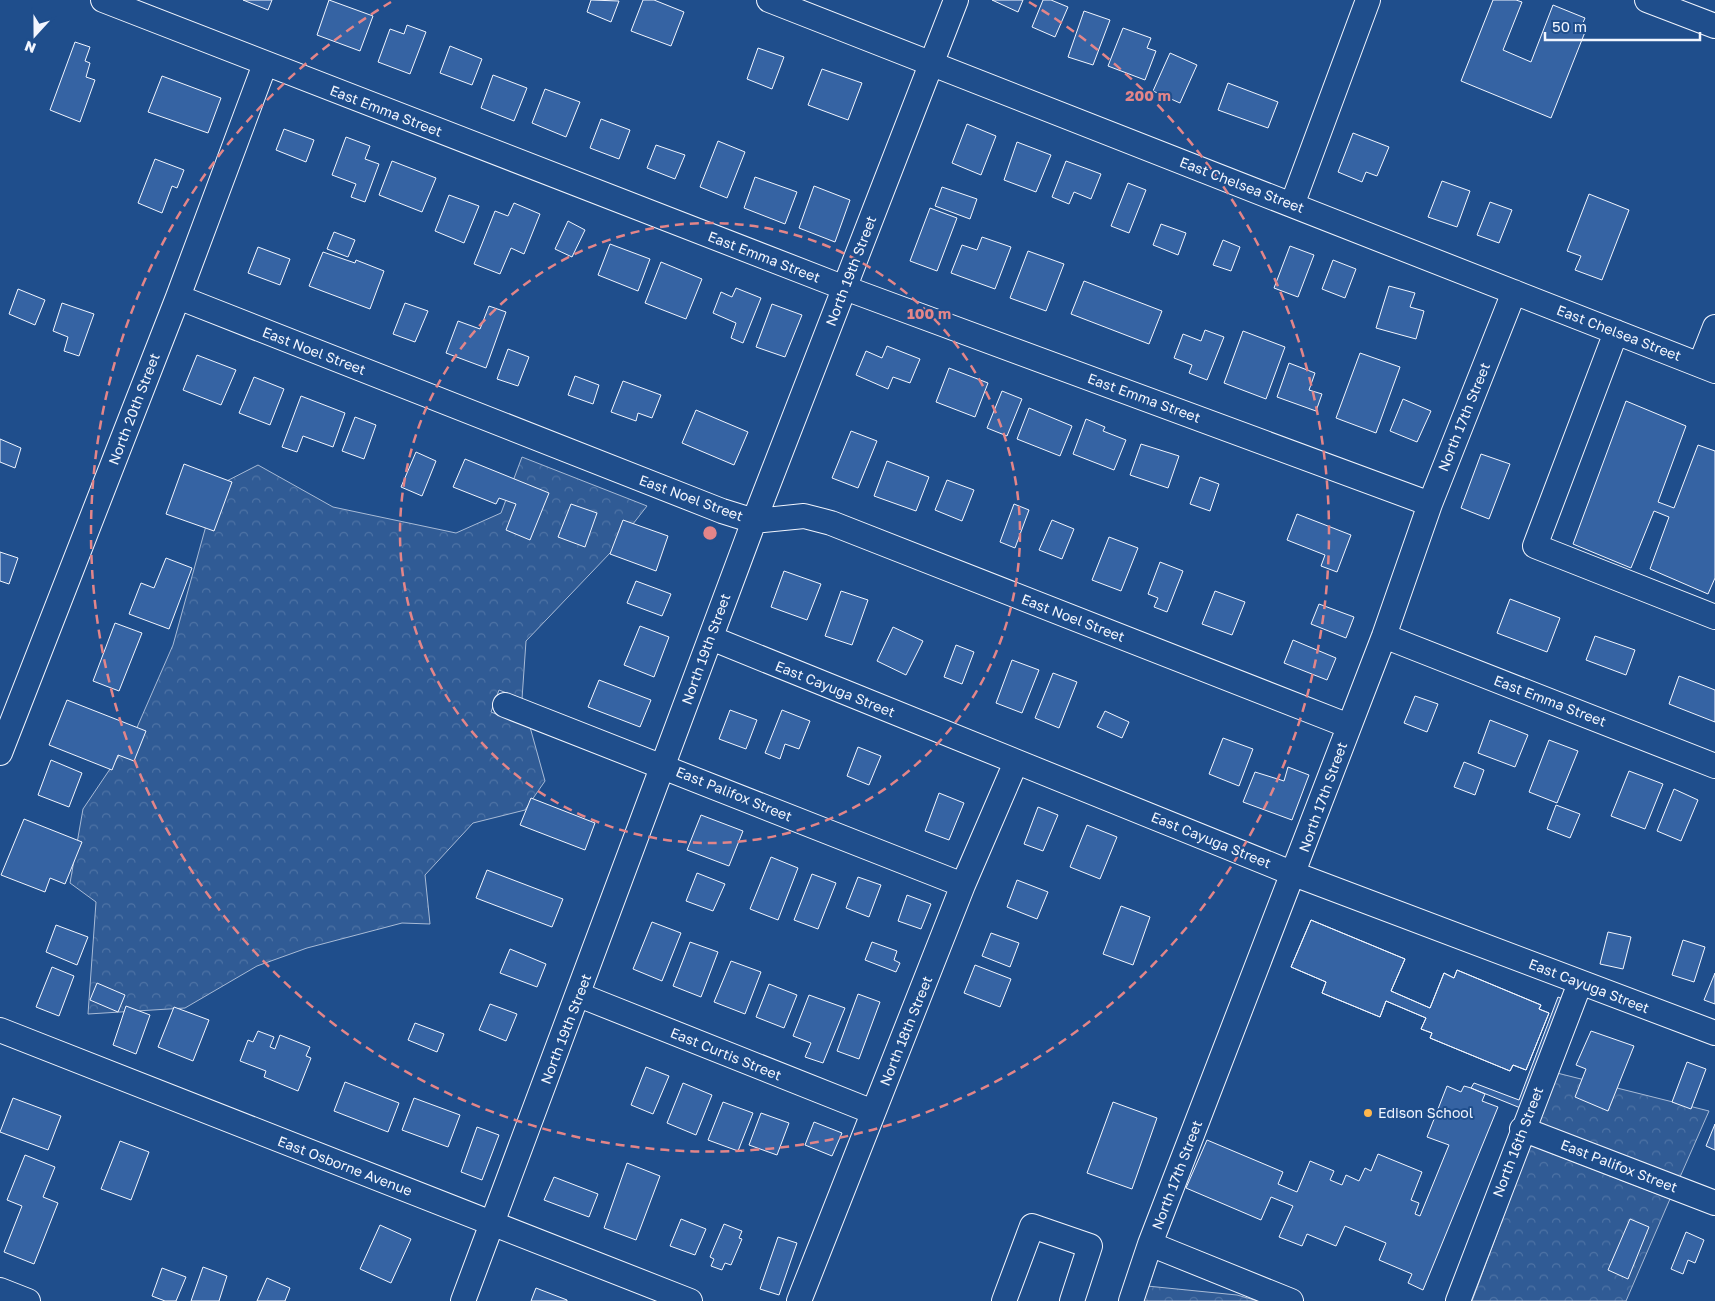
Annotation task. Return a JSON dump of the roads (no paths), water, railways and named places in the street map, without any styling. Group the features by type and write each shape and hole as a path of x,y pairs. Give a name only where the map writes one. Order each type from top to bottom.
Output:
{"street":[{"name":"East Emma Street","path":"103,0 845,288 1430,504"},
{"name":"East Chelsea Street","path":"769,0 1708,368"},
{"name":"North 19th Street","path":"463,1301 579,995 754,521 956,0"},
{"path":"1292,205 1368,0"},
{"path":"1647,0 1715,26"},
{"name":"North 20th Street","path":"0,753 178,297 265,64"},
{"name":"North 17th Street","path":"1131,1301 1150,1244 1384,636 1430,504 1514,292"},
{"name":"East Noel Street","path":"178,297 722,511 754,521 804,516 831,523 1349,726"},
{"path":"1708,368 1715,326"},
{"path":"1616,332 1535,546 1715,617"},
{"name":"East Emma Street","path":"1384,636 1715,766"},
{"name":"East Cayuga Street","path":"710,638 1294,874 1715,1033"},
{"name":"East Palifox Street","path":"505,705 963,885"},
{"name":"North 18th Street","path":"799,1301 963,885 1016,762"},
{"name":"North 16th Street","path":"1458,1301 1522,1129 1580,983"},
{"name":"East Curtis Street","path":"579,995 874,1112"},
{"name":"East Osborne Avenue","path":"0,1030 690,1301"},
{"name":"East Palifox Street","path":"1522,1129 1715,1204"},
{"path":"1004,1301 1032,1226 1090,1246 1072,1301"},
{"path":"1150,1244 1290,1301"},
{"path":"0,1290 28,1301"}],"place":[{"name":"Edison School","path":"1368,1113"}]}
